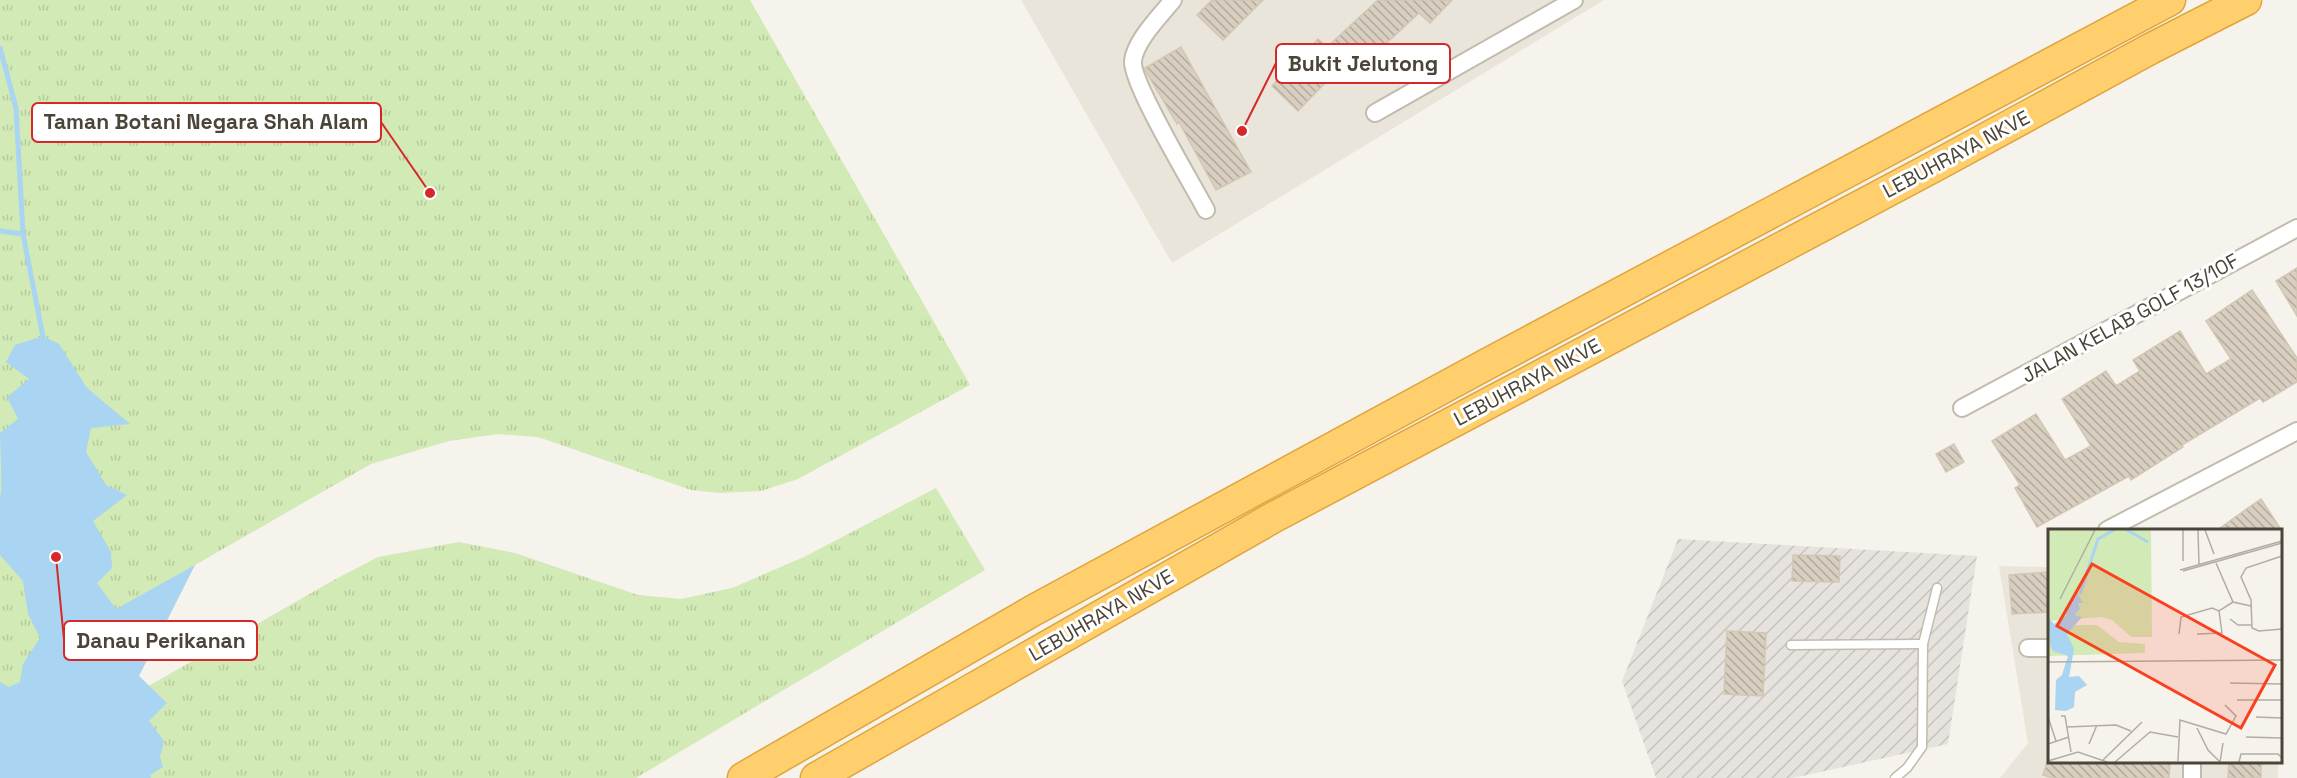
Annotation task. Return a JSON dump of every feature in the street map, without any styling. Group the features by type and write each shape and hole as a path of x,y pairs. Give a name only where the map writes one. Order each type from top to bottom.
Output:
{"highway":[{"name":"LEBUHRAYA NKVE","path":"743,778 1034,610 1498,358 2170,0"},
{"name":"LEBUHRAYA NKVE","path":"816,778 1274,517 1937,165 2150,49 2246,0"}],"street":[{"path":"1173,0 1141,40 1133,62 1141,90 1206,210"},
{"path":"1375,113 1574,0"},
{"name":"JALAN KELAB GOLF 13/10F","path":"1962,408 2297,228"},
{"path":"2111,529 2297,431"},
{"path":"2028,648 2048,648"}],"lane":[{"path":"1895,778 1907,768 1922,747 1923,644 1936,588"},
{"path":"1791,645 1923,644"}],"shaded area":[{"path":"1021,0 1604,0 1172,263"},
{"path":"1678,539 1977,556 1948,744 1793,778 1656,778 1622,681"},
{"path":"1999,566 2048,567 2048,763 2278,763 2278,778 2000,778 2028,743"}],"green space":[{"path":"0,0 750,0 970,385 798,479 761,491 720,493 691,490 538,437 498,434 449,441 371,464 195,565 0,704"},
{"path":"936,488 985,570 636,778 0,778 0,771 378,557 459,542 515,553 638,595 681,599 732,588 804,557"}],"water":[{"path":"43,336 59,344 87,388 130,424 91,428 86,452 106,485 127,495 93,521 111,552 112,568 97,583 116,609 195,565 139,676 167,703 149,721 164,741 160,757 163,767 150,775 151,778 0,778 0,682 9,687 20,682 23,664 40,638 28,614 23,581 0,555 0,433 18,419 7,397 29,379 6,362 15,345"}],"building":[{"path":"1212,0 1263,0 1223,40 1197,15"},
{"path":"1378,0 1452,0 1430,23 1419,13 1363,65 1353,54 1298,111 1272,86 1318,39 1327,47"},
{"path":"1181,47 1251,172 1216,190 1179,122 1177,124 1145,70"},
{"path":"2297,268 2297,316 2276,281"},
{"path":"2252,290 2297,358 2297,382 2263,402 2260,398 2182,445 2183,447 2131,480 2129,476 2037,527 2015,488 2020,485 1992,441 2036,414 2065,460 2091,446 2062,399 2106,371 2116,386 2140,371 2133,360 2180,331 2206,374 2231,359 2206,321"},
{"path":"1954,444 1964,462 1946,472 1936,454"},
{"path":"2261,499 2281,529 2219,529"},
{"path":"1793,555 1840,556 1839,582 1792,581"},
{"path":"2048,572 2048,612 2012,614 2009,575"},
{"path":"1727,631 1766,633 1763,696 1724,694"},
{"path":"2047,762 2170,763 2169,778 2053,778 2043,775"},
{"path":"2229,763 2261,763 2261,778 2228,778"}],"waterway":[{"path":"0,48 16,108 23,234 44,342"},
{"path":"0,231 23,234"}],"place":[{"name":"Bukit Jelutong","path":"1242,131"},
{"name":"Taman Botani Negara Shah Alam","path":"430,193"},
{"name":"Danau Perikanan","path":"56,557"}]}
